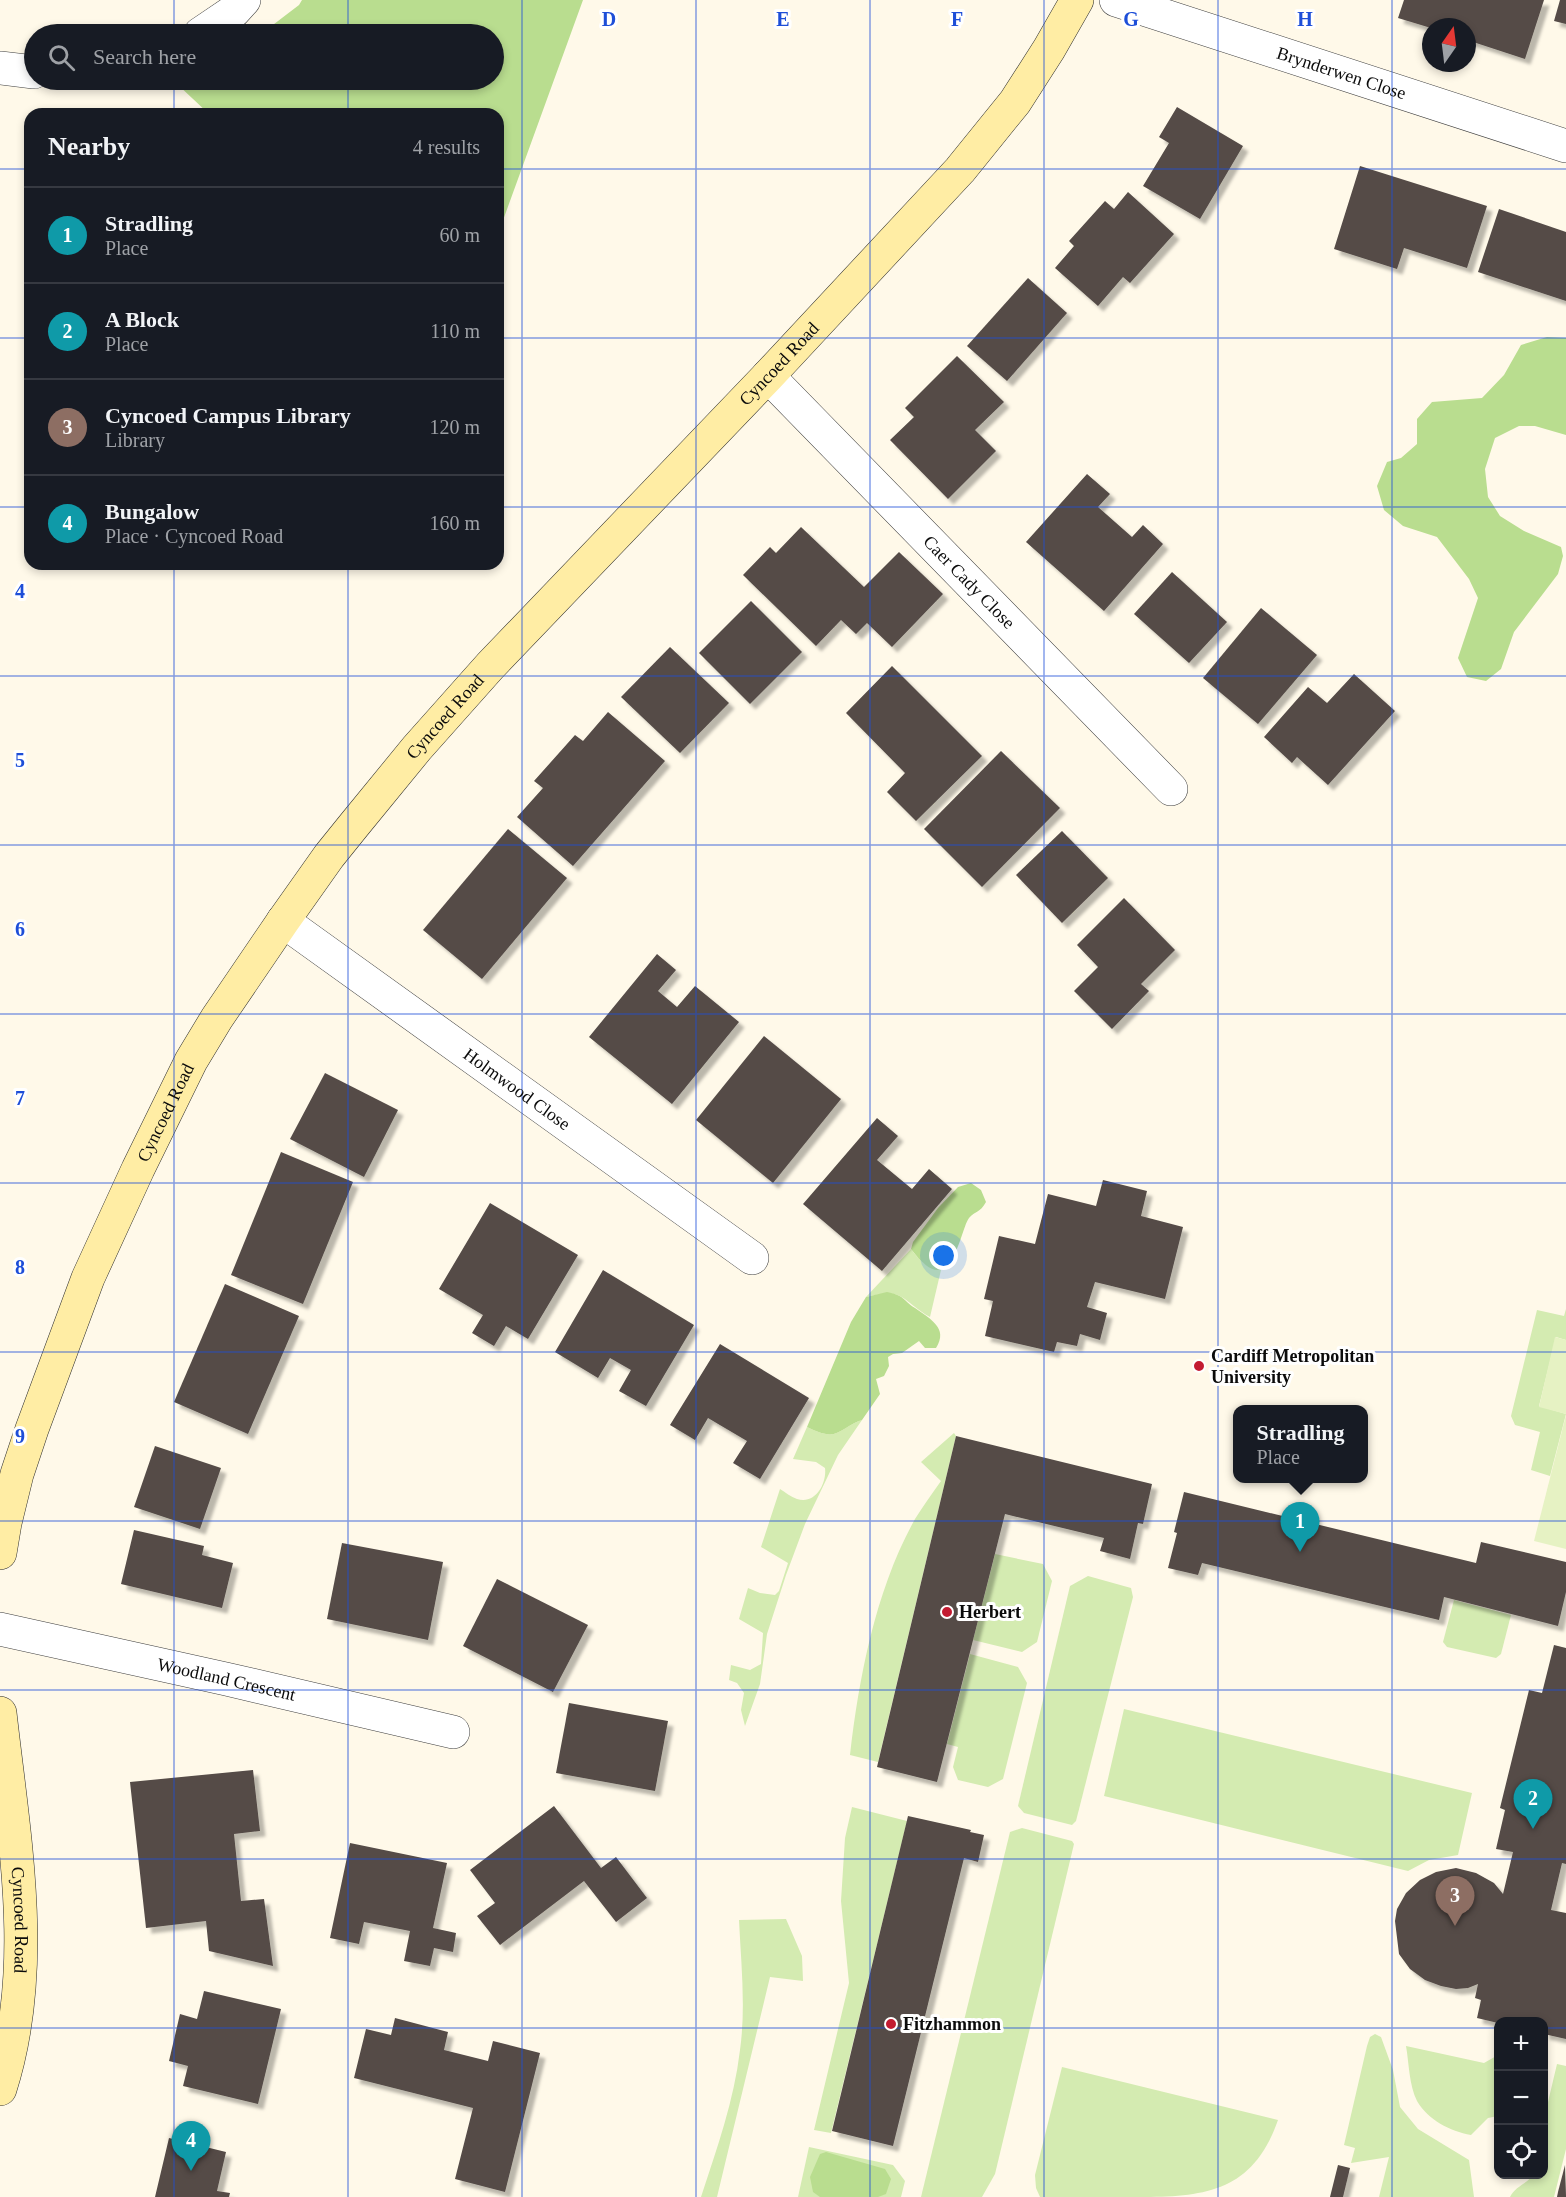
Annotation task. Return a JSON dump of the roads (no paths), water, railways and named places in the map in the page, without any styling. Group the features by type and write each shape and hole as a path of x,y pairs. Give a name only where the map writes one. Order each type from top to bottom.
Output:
{"street":[{"path":"215,24 234,11 244,0"},
{"name":"Cyncoed Road","path":"0,1553 17,1474 88,1278 191,1061 217,1018 283,921 329,856 417,748 514,639 768,376 960,170 993,131 1049,49 1077,0"},
{"name":"Brynderwen Close","path":"1116,0 1566,146"},
{"path":"0,68 24,71"},
{"name":"Caer Cady Close","path":"768,376 1171,789"},
{"name":"Holmwood Close","path":"283,921 752,1258"},
{"name":"Woodland Crescent","path":"0,1629 237,1681 453,1732"},
{"name":"Cyncoed Road","path":"0,1713 18,1868 22,1960 15,2032 0,2090"}],"place":[{"name":"Cardiff Metropolitan University","path":"1199,1366"},
{"name":"Stradling","path":"1300,1552"},
{"name":"Herbert","path":"947,1612"},
{"name":"A Block","path":"1533,1829"},
{"name":"Cyncoed Campus Library","path":"1455,1926"},
{"name":"Fitzhammon","path":"891,2024"},
{"name":"Bungalow","path":"191,2171"}]}
